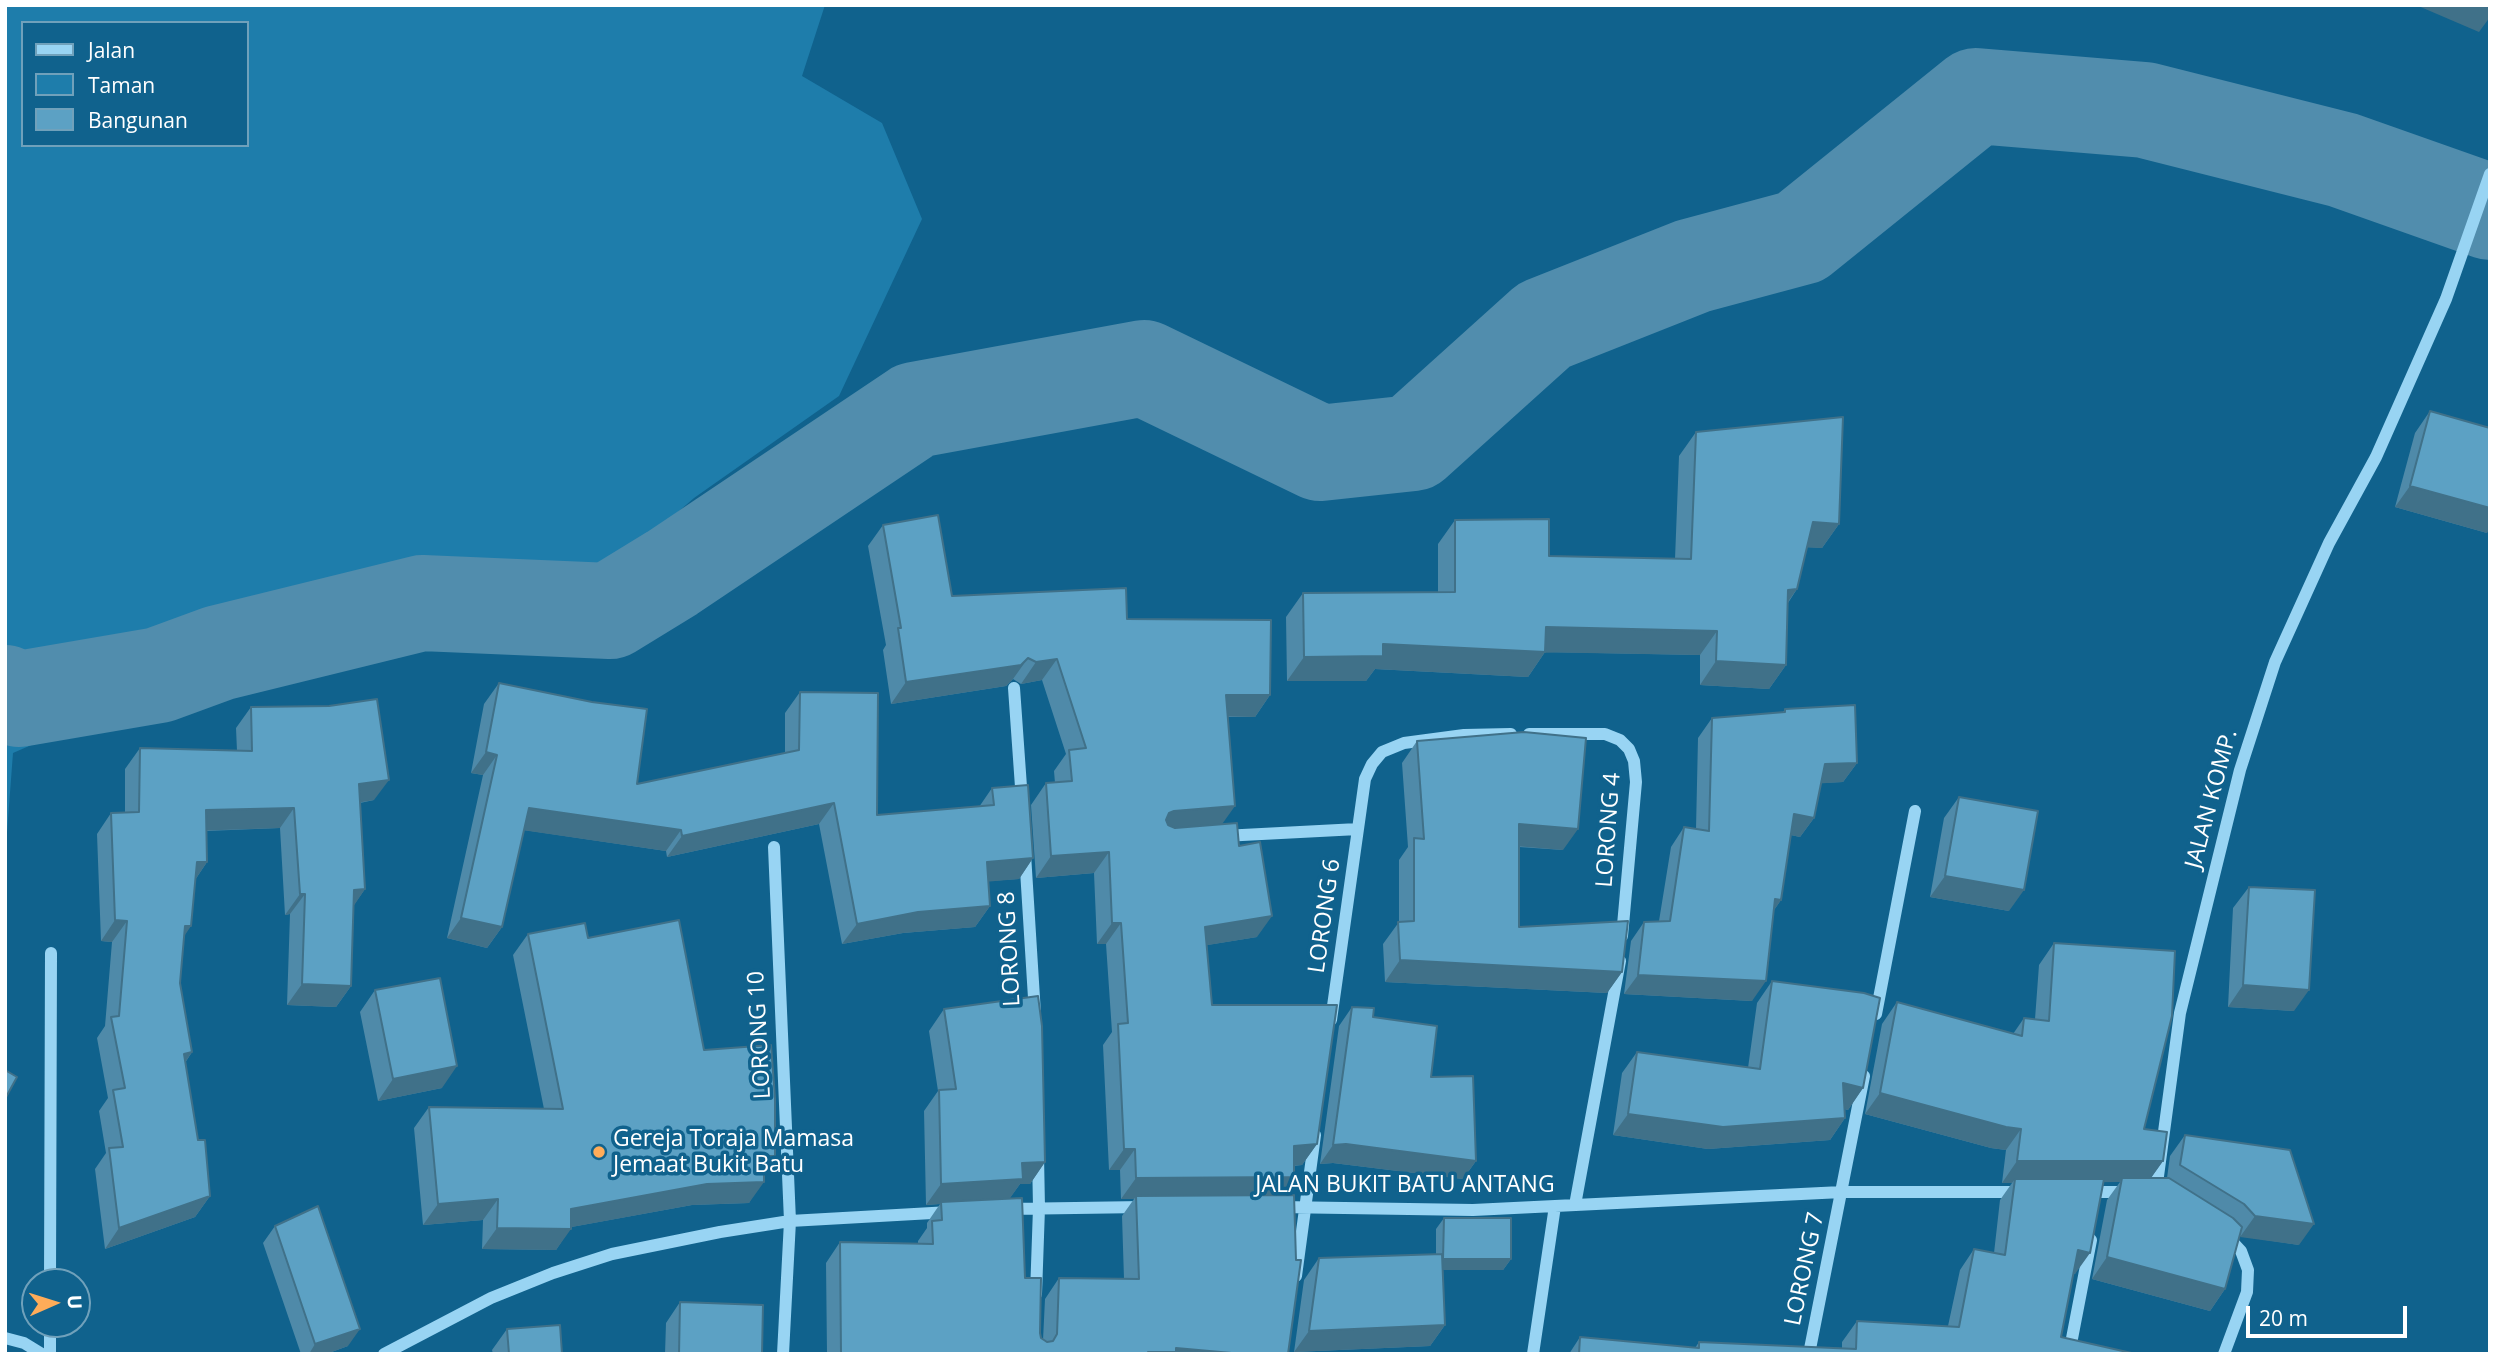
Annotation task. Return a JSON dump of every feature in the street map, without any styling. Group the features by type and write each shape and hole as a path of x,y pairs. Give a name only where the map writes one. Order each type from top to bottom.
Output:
{"street":[{"name":"JALAN KOMP.","path":"2100,1192 2162,1195 2180,1013 2239,769 2285,638 2329,543 2376,457 2446,299 2490,174"},
{"path":"1014,688 1022,811"},
{"name":"LORONG 4","path":"1358,829 1365,779 1372,764 1382,752 1404,743 1464,735 1605,734 1620,740 1629,749 1634,761 1636,782 1619,976 1575,1205"},
{"path":"1873,1028 1915,811"},
{"name":"LORONG 6","path":"1215,836 1358,829 1330,1031"},
{"name":"LORONG 8","path":"1024,838 1034,974 1035,1029"},
{"name":"LORONG 10","path":"774,847 790,1221 782,1354"},
{"path":"50,1268 51,953"},
{"name":"LORONG 7","path":"1809,1354 1865,1069"},
{"path":"1294,1287 1317,1126"},
{"path":"1036,1301 1038,1139"},
{"name":"JALAN BUKIT BATU ANTANG","path":"1263,1207 1474,1210 1842,1192 2032,1192"},
{"path":"2073,1192 2100,1192 2097,1205"},
{"path":"1533,1354 1555,1206"},
{"path":"991,1210 1151,1207"},
{"path":"384,1354 491,1298 553,1273 612,1254 790,1221 964,1211"},
{"path":"2213,1226 2224,1233 2241,1251 2248,1270 2247,1292 2224,1354"},
{"path":"2070,1354 2092,1232"},
{"path":"5,1338 24,1343 42,1354"}],"green space":[{"path":"5,5 825,5 802,76 882,123 922,219 839,396 694,498 594,585 404,583 13,753 5,859"}],"building":[{"path":"2430,411 2490,428 2490,508 2410,486"},
{"path":"1843,417 1839,524 1813,522 1797,589 1788,590 1786,665 1716,661 1717,631 1546,627 1545,652 1383,644 1383,656 1304,657 1303,593 1455,592 1455,520 1549,519 1549,556 1691,559 1696,432"},
{"path":"938,515 952,596 1126,588 1127,619 1271,620 1270,695 1226,695 1235,806 1174,811 1169,813 1166,820 1168,825 1175,828 1237,823 1239,846 1260,842 1272,916 1205,927 1212,1005 1337,1005 1317,1144 1294,1146 1294,1177 1136,1178 1135,1149 1124,1149 1118,1024 1128,1023 1121,923 1112,923 1109,852 1051,856 1046,783 1072,781 1069,750 1086,748 1057,659 1036,662 1028,658 1021,665 906,682 898,628 901,628 883,525"},
{"path":"499,683 592,702 647,709 637,784 799,750 800,692 878,693 877,815 994,805 992,788 1028,785 1033,858 987,862 990,906 918,912 857,924 834,803 682,836 681,830 529,808 502,927 461,918 497,755 486,752"},
{"path":"377,699 389,780 359,784 365,889 354,890 351,986 302,984 305,894 300,894 294,808 206,810 207,862 197,862 191,926 185,926 180,983 192,1052 184,1054 198,1140 205,1140 210,1196 119,1228 109,1148 123,1147 113,1090 125,1088 111,1017 119,1016 127,921 115,920 111,813 139,812 140,748 252,751 251,707 329,706"},
{"path":"1855,705 1857,763 1825,764 1814,818 1794,814 1781,900 1775,899 1766,981 1638,975 1644,922 1670,921 1684,827 1709,831 1712,718 1785,712 1785,709"},
{"path":"1524,732 1586,738 1578,829 1519,824 1519,927 1628,921 1622,972 1400,960 1398,922 1414,921 1414,838 1424,839 1417,741"},
{"path":"1959,797 2038,811 2024,890 1945,876"},
{"path":"2249,887 2315,890 2309,990 2243,985"},
{"path":"679,920 704,1050 771,1045 775,1156 764,1156 764,1182 707,1184 571,1209 571,1229 497,1228 498,1199 438,1204 429,1107 563,1109 528,934 585,923 588,938"},
{"path":"2054,943 2175,951 2172,1016 2144,1129 2167,1132 2163,1161 2017,1161 2021,1129 1880,1093 1897,1002 2022,1036 2024,1018 2049,1021"},
{"path":"440,978 457,1066 393,1079 375,990"},
{"path":"1772,981 1864,993 1880,998 1863,1088 1843,1083 1845,1118 1723,1127 1628,1114 1637,1052 1760,1069"},
{"path":"1038,996 1042,1026 1045,1162 1022,1163 1023,1179 941,1184 939,1090 956,1089 944,1009"},
{"path":"1352,1007 1374,1008 1373,1017 1437,1026 1431,1077 1473,1076 1476,1161 1346,1144 1333,1145"},
{"path":"5,1070 17,1077 5,1099"},
{"path":"2185,1135 2290,1150 2314,1224 2255,1216 2244,1204 2180,1165"},
{"path":"2122,1178 2169,1178 2233,1218 2242,1227 2225,1289 2107,1257"},
{"path":"2015,1179 2104,1179 2090,1253 2078,1250 2061,1337 2136,1354 1579,1354 1580,1337 1699,1348 1699,1342 1856,1349 1857,1321 1959,1327 1974,1249 2005,1255"},
{"path":"1294,1195 1296,1260 1301,1260 1288,1354 1243,1354 1176,1348 1176,1352 1148,1354 841,1354 840,1242 933,1244 932,1221 942,1220 941,1202 1022,1198 1025,1278 1041,1278 1040,1333 1041,1338 1047,1342 1053,1341 1057,1334 1059,1278 1139,1279 1136,1196"},
{"path":"318,1206 360,1329 315,1344 275,1226"},
{"path":"1444,1218 1511,1218 1511,1259 1443,1259"},
{"path":"1442,1254 1445,1325 1309,1331 1319,1258"},
{"path":"680,1302 763,1305 762,1354 679,1354"},
{"path":"560,1325 562,1354 509,1354 507,1329"}],"waterway":[{"path":"5,693 19,699 159,675 219,653 422,603 610,611 672,573 915,410 1144,368 1320,453 1413,443 1544,325 1693,266 1801,237 1976,96 2145,110 2343,160 2490,212"}],"place":[{"name":"Gereja Toraja Mamasa Jemaat Bukit Batu","path":"599,1152"}]}
